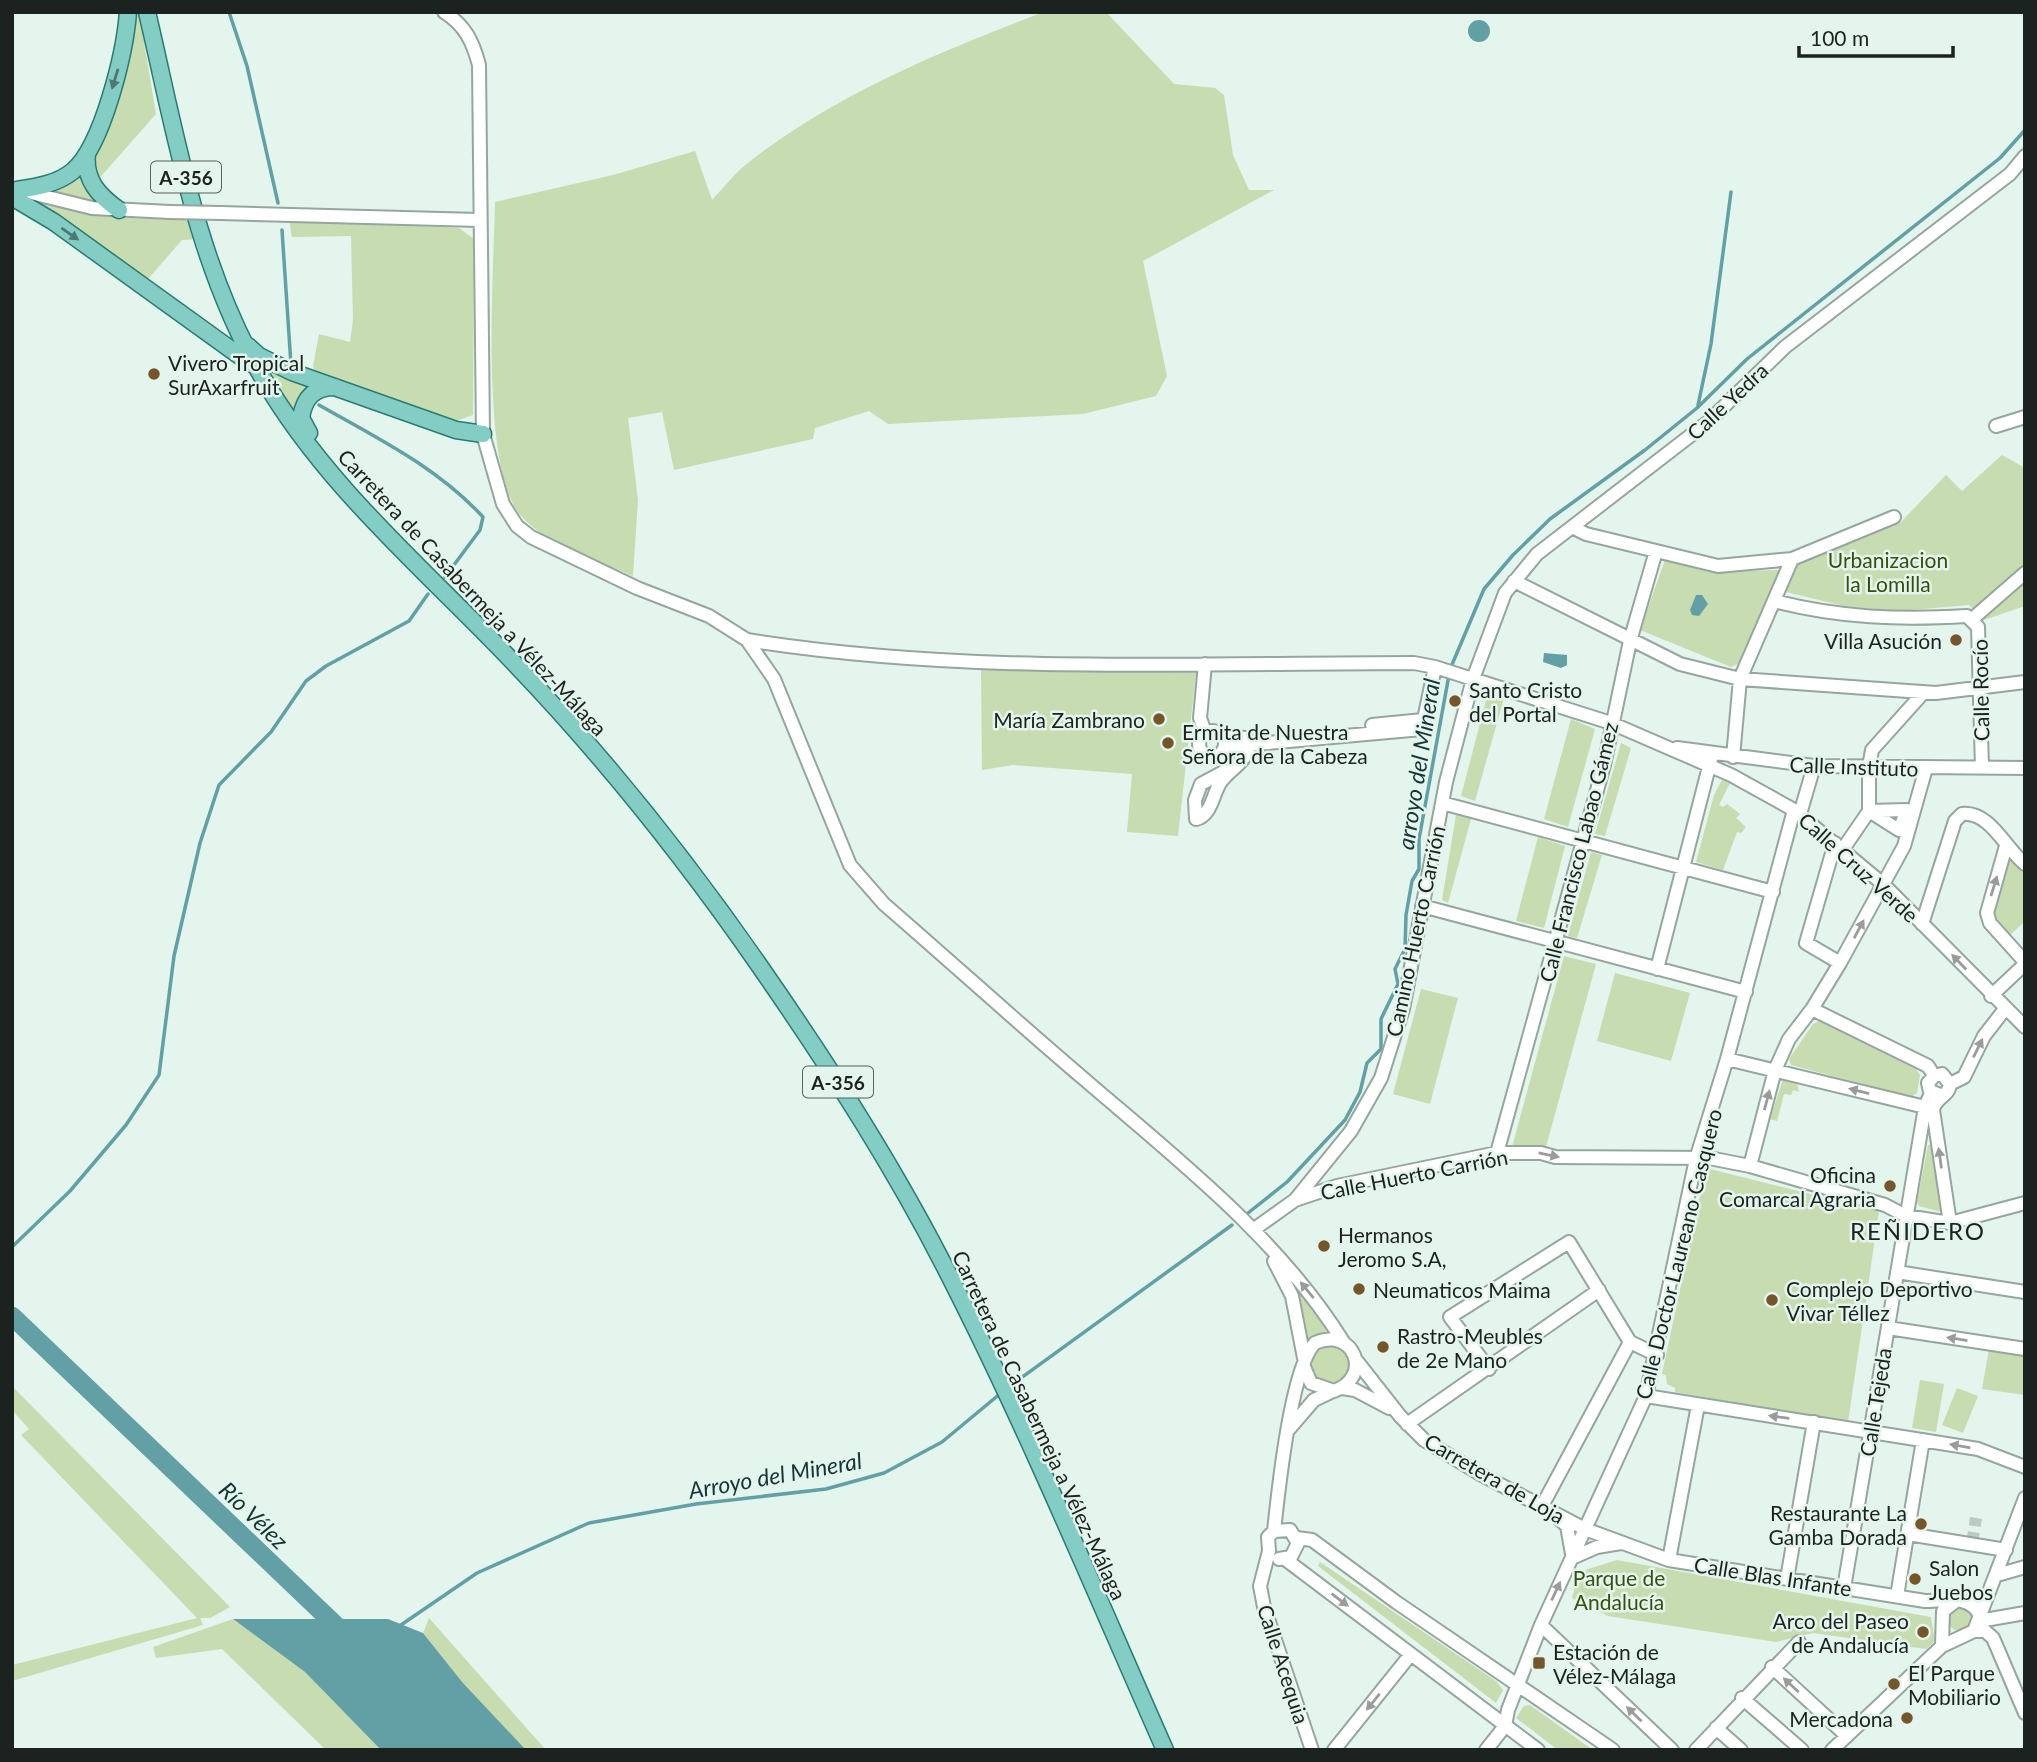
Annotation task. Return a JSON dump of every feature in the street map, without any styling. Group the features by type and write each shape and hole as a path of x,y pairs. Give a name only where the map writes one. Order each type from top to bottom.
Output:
{"main road":[{"path":"119,210 94,187 88,172 87,154 118,70 128,12"},
{"name":"A-356","path":"147,12 196,222 218,286 240,336"},
{"path":"14,192 51,184 63,178 87,154"},
{"path":"14,192 234,350 260,373"},
{"path":"240,336 267,360 456,430 483,435"},
{"name":"Carretera de Casabermeja a Vélez-Málaga","path":"240,336 278,403 354,500 528,677 640,808 758,963 833,1074 900,1185 952,1280 1010,1401 1165,1750"},
{"path":"333,474 301,418 307,398 317,390 338,388"}],"street":[{"path":"444,12 464,28 474,46 479,65 483,435 503,504 517,526 531,537 626,583 709,616 747,640 775,679 850,865 884,904 1143,1128 1253,1230 1304,1286 1356,1360 1353,1377 1338,1390 1314,1400 1289,1429"},
{"name":"Calle Yedra","path":"1473,678 1505,593 1536,554 1708,422 1785,347 2010,174 2025,156"},
{"path":"14,192 119,210 479,220"},
{"path":"1996,426 2025,417"},
{"path":"1572,527 1586,534 1718,566 1793,559 1894,517"},
{"name":"Calle Francisco Labao Gámez","path":"1497,1153 1604,765 1630,641 1656,551"},
{"path":"1657,969 1684,867 1722,761 1740,679 1793,559"},
{"path":"1774,601 1852,617 1903,620 1969,618 2025,573"},
{"path":"1514,581 1680,664 1740,679 1924,692 2025,682"},
{"name":"Calle Rocío","path":"1969,618 1978,627 1982,768"},
{"name":"Calle Cruz Verde","path":"747,640 838,655 1076,665 1414,663 1473,678 1611,723 1665,747 1722,761 1797,812 1883,884 1991,996 2025,1027"},
{"path":"1205,664 1200,718 1205,732"},
{"path":"1423,724 1435,667"},
{"name":"Camino Huerto Carrión","path":"1295,1200 1351,1131 1381,1079 1403,1009 1442,803 1473,678"},
{"path":"1840,963 1807,943 1839,846 1869,811 1869,767 1872,750 1924,692"},
{"path":"1205,732 1198,743 1204,754 1216,756 1223,744 1236,739 1423,724"},
{"path":"1223,744 1249,745 1423,724"},
{"path":"1205,732 1217,732 1223,744"},
{"path":"1229,769 1240,764 1249,745"},
{"name":"Calle Instituto","path":"1722,761 1814,766 2025,768"},
{"name":"Calle Doctor Laureano Casquero","path":"1506,1726 1517,1684 1541,1625 1646,1396 1657,1355 1696,1159 1797,812 1814,766"},
{"path":"1750,1166 1775,1070 1789,1039 1812,1009 1840,963 1904,846 1926,768"},
{"path":"1442,803 1773,892"},
{"path":"1922,924 1955,821 1962,814 1975,815 1986,821 2025,864"},
{"path":"1991,996 2025,963 1990,923 1987,913 2006,846"},
{"path":"1422,906 1746,992"},
{"path":"1812,1009 1928,1066 1934,1076"},
{"path":"1950,1223 1933,1110 1937,1095 1964,1077 1984,1036 2005,1009"},
{"path":"1727,1059 1925,1107"},
{"path":"1937,1095 1928,1083 1934,1076 1942,1074 1950,1084"},
{"name":"Calle Tejeda","path":"1844,1588 1925,1107 1937,1095"},
{"name":"Calle Huerto Carrión","path":"1295,1200 1338,1186 1497,1153 1541,1153 1555,1157 1709,1158 1750,1166 1885,1205 1906,1216 1950,1223 2025,1203"},
{"path":"1328,1161 1328,1173 1338,1186"},
{"path":"1253,1230 1295,1200"},
{"path":"1264,1242 1292,1296 1304,1363 1311,1383 1318,1388 1375,1399 1404,1420 1489,1368 1599,1290"},
{"path":"1489,1368 1450,1317 1569,1242 1630,1342 1657,1355"},
{"path":"1897,1272 2024,1290"},
{"path":"1888,1328 2025,1349"},
{"path":"1280,1530 1277,1495 1296,1385 1308,1350 1323,1340 1344,1343"},
{"path":"1623,1543 1597,1547 1572,1558 1567,1526 1546,1509 1630,1342"},
{"name":"Carretera de Loja","path":"1356,1360 1404,1420 1424,1440 1479,1474 1546,1509 1585,1529 1623,1543"},
{"path":"1646,1396 1978,1449 2025,1467"},
{"path":"1669,1560 1698,1405"},
{"path":"1787,1579 1814,1422"},
{"path":"1897,1596 1923,1440"},
{"path":"1978,1623 2025,1498"},
{"path":"1280,1530 1297,1538 1312,1540 1341,1563 1613,1750"},
{"path":"1280,1530 1268,1537 1282,1556 1538,1750"},
{"path":"1908,1534 2006,1550"},
{"path":"1282,1556 1297,1538"},
{"name":"Calle Blas Infante","path":"1623,1543 1669,1560 1925,1601 1960,1601"},
{"path":"1282,1556 1311,1552 1341,1563"},
{"name":"Calle Acequia","path":"1282,1556 1263,1577 1261,1586 1264,1607 1312,1750"},
{"path":"1942,1646 1943,1624 1948,1605 2025,1567"},
{"path":"1925,1601 1957,1637"},
{"path":"1960,1601 1977,1609 1978,1623 1993,1638 2025,1713"},
{"path":"1832,1750 1942,1646 1978,1623 2025,1613"},
{"path":"1541,1625 1672,1750"},
{"path":"1696,1750 1742,1698 1799,1642"},
{"path":"1334,1750 1411,1654"},
{"path":"1772,1667 1847,1736"},
{"path":"1742,1698 1802,1750"},
{"path":"1486,1750 1506,1726"},
{"path":"1716,1728 1741,1750"}],"green space":[{"path":"132,12 139,12 156,114 96,182 93,163 125,66"},
{"path":"1044,12 1106,12 1174,84 1215,88 1224,95 1233,155 1249,190 1274,190 1143,261 1167,376 1156,396 1083,414 888,424 869,411 815,428 813,439 674,470 662,412 628,418 638,500 633,576 559,544 521,516 508,492 499,456 494,413 492,318 495,202 613,175 695,151 712,200 749,162 817,115 890,76"},
{"path":"84,165 103,204 39,192"},
{"path":"20,197 90,212 191,218 197,239 182,240 148,279"},
{"path":"289,219 459,228 474,239 473,415 456,421 316,375 313,366 319,334 350,342 353,320 351,236 292,237"},
{"path":"260,361 315,383 297,401 295,414"},
{"name":"Urbanizacion la Lomilla","path":"2002,455 2025,468 2025,606 1984,620 1969,605 1900,611 1844,606 1786,592 1795,565 1900,523 1946,475 1962,491"},
{"path":"1665,560 1709,572 1778,570 1779,575 1738,664 1731,667 1640,630"},
{"path":"981,666 1196,673 1178,836 1127,832 1132,774 1013,765 982,770"},
{"path":"1488,693 1504,698 1475,801 1461,796"},
{"path":"1571,719 1595,729 1568,827 1544,819"},
{"path":"1621,743 1631,748 1605,836 1595,834"},
{"path":"1722,780 1730,783 1719,805 1723,807 1727,804 1740,814 1736,818 1746,827 1741,833 1737,832 1723,870 1696,862 1714,795"},
{"path":"1456,815 1471,819 1448,903 1442,900"},
{"path":"1538,837 1565,846 1544,928 1516,921"},
{"path":"1591,852 1602,855 1577,938 1568,936"},
{"path":"2009,858 2025,873 2025,921 2009,936 1996,917 1994,908 1997,890"},
{"path":"1564,956 1596,964 1546,1147 1512,1147"},
{"path":"1615,973 1690,993 1671,1061 1597,1041"},
{"path":"1421,989 1458,998 1430,1104 1393,1094"},
{"path":"1819,1021 1916,1069 1920,1075 1917,1093 1911,1097 1791,1065 1789,1059 1813,1024"},
{"path":"1783,1079 1797,1083 1799,1092 1793,1090 1791,1095 1784,1094 1777,1121 1770,1119"},
{"path":"1928,1145 1932,1145 1941,1212 1919,1206 1917,1202"},
{"name":"Complejo Deportivo Vivar Téllez","path":"1706,1168 1879,1211 1848,1422 1675,1392 1675,1388 1667,1384 1666,1375 1662,1374"},
{"path":"1300,1289 1328,1330 1307,1339 1297,1290"},
{"path":"1330,1347 1343,1353 1349,1366 1343,1379 1330,1385 1317,1379 1311,1366 1317,1353"},
{"path":"1989,1349 2025,1355 2025,1395 1982,1389"},
{"path":"1920,1380 1944,1384 1936,1432 1912,1428"},
{"path":"12,1386 230,1607 210,1618 200,1618 203,1625 12,1681 12,1665 197,1618 21,1435 29,1429 12,1410"},
{"path":"1957,1388 1978,1396 1963,1433 1942,1425"},
{"name":"Parque de Andalucía","path":"1617,1560 1931,1617 1935,1641 1926,1649 1813,1633 1776,1642 1608,1616 1572,1598 1579,1572"},
{"path":"1320,1562 1496,1681 1503,1690 1496,1703 1318,1566"},
{"path":"1955,1607 1965,1607 1972,1614 1972,1624 1965,1631 1955,1631 1948,1624 1948,1614"},
{"path":"429,1618 546,1750 526,1750 463,1683 423,1633"},
{"path":"233,1619 305,1672 381,1750 326,1750 222,1649 156,1658 153,1647"},
{"path":"1530,1705 1593,1750 1558,1750 1516,1718 1524,1706"}],"water":[{"path":"1475,20 1483,20 1490,27 1490,35 1483,42 1475,42 1468,35 1468,27"},
{"path":"1696,595 1702,595 1708,604 1699,616 1692,615 1690,610"},
{"path":"1544,653 1567,655 1567,665 1561,668 1543,662"},
{"path":"233,1619 388,1619 423,1633 463,1683 526,1750 381,1750 305,1672"}],"waterway":[{"path":"229,12 247,66 278,203"},
{"path":"1451,667 1484,589 1513,555 1550,519 1645,450 1697,408 1747,359 2000,158 2025,130"},
{"path":"1698,405 1711,344 1731,192"},
{"path":"282,230 291,365"},
{"path":"319,405 426,468 483,517 480,530 445,577"},
{"path":"12,1247 70,1191 126,1125 159,1075 174,956 200,843 219,785 271,732 306,681 326,666 409,621 428,594"},
{"name":"arroyo del Mineral","path":"1248,1213 1287,1182 1345,1120 1360,1092 1367,1063 1381,1049 1381,1019 1398,984 1395,969 1405,949 1406,915 1412,881 1419,869 1419,839 1449,675"},
{"name":"Arroyo del Mineral","path":"1010,1386 1232,1225"},
{"name":"Río Vélez","path":"12,1316 348,1637"},
{"name":"Arroyo del Mineral","path":"398,1627 477,1573 589,1523 696,1504 826,1489 884,1473 942,1442 1001,1393"}],"tunnel":[{"path":"1972,1544 1976,1518"}],"place":[{"name":"Vivero Tropical SurAxarfruit","path":"154,374"},
{"name":"Villa Asución","path":"1956,640"},
{"name":"Santo Cristo del Portal","path":"1455,701"},
{"name":"María Zambrano","path":"1159,719"},
{"name":"Ermita de Nuestra Señora de la Cabeza","path":"1168,743"},
{"name":"Oficina Comarcal Agraria","path":"1890,1186"},
{"name":"Hermanos Jeromo S.A,","path":"1324,1246"},
{"name":"Neumaticos Maima","path":"1359,1289"},
{"name":"Complejo Deportivo Vivar Téllez","path":"1772,1300"},
{"name":"Rastro-Meubles de 2e Mano","path":"1383,1347"},
{"name":"Restaurante La Gamba Dorada","path":"1921,1524"},
{"name":"Salon Juebos","path":"1915,1579"},
{"name":"Arco del Paseo de Andalucía","path":"1923,1632"},
{"name":"Estación de Vélez-Málaga","path":"1539,1663"},
{"name":"El Parque Mobiliario","path":"1894,1684"},
{"name":"Mercadona","path":"1907,1718"}],"district":[{"name":"REÑIDERO","path":"1918,1230"}]}
